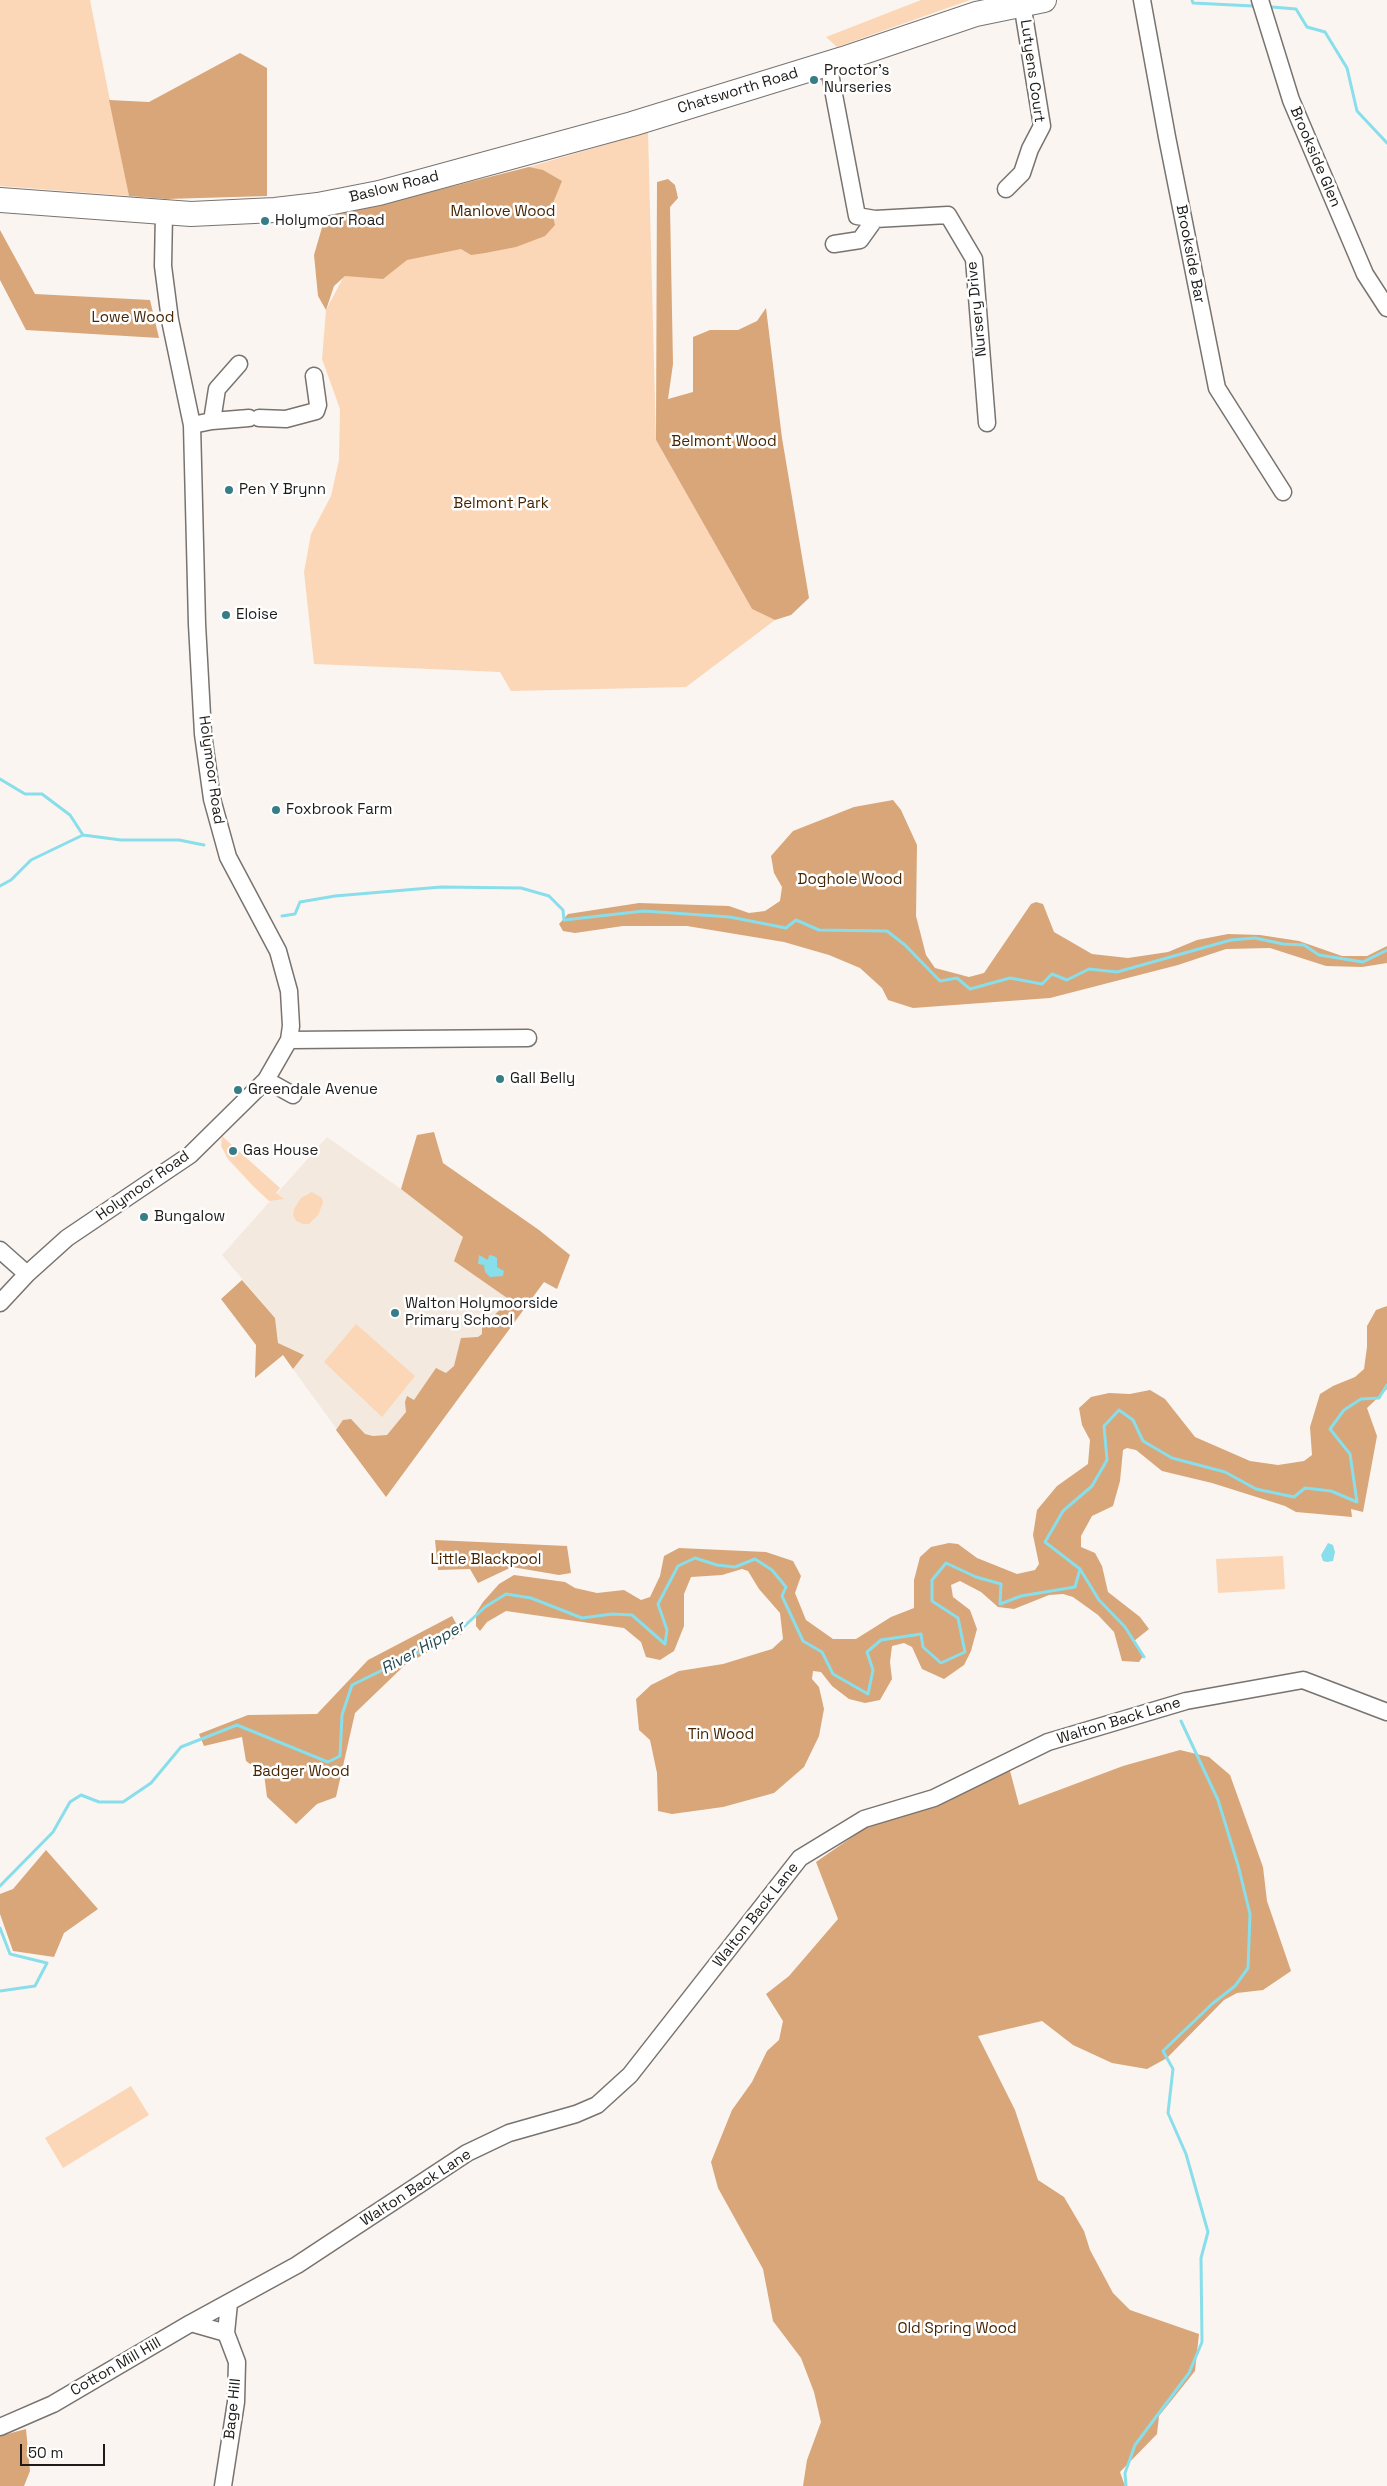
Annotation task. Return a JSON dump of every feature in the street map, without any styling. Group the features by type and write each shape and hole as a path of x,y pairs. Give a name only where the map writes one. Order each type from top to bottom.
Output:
{"highway":[{"name":"Chatsworth Road","path":"632,124 828,63 976,14 1033,2"},
{"name":"Baslow Road","path":"0,200 164,213 243,212 327,203 379,192 632,124"}],"street":[{"name":"Brookside Bar","path":"1142,0 1217,388 1283,492"},
{"name":"Brookside Glen","path":"1260,0 1291,100 1365,274 1387,308"},
{"name":"Lutyens Court","path":"1006,189 1022,173 1030,149 1042,126 1033,2"},
{"name":"Nursery Drive","path":"828,63 857,216 875,219 948,215 974,259 988,423"},
{"name":"Holymoor Road","path":"0,1303 27,1274 67,1238 190,1155 266,1080 289,1040 291,1026 289,991 278,951 228,857 212,799 204,734 197,624 192,426 170,320 163,266 164,213"},
{"path":"834,244 860,240 875,219"},
{"path":"212,420 217,389 239,364"},
{"path":"192,426 212,420 286,419 316,411 318,405 314,376"},
{"path":"289,1040 528,1038"},
{"path":"266,1080 293,1095"},
{"path":"0,1250 27,1274"},
{"name":"Walton Back Lane","path":"229,2303 313,2255 467,2153 509,2133 569,2116 597,2105 630,2075 800,1858 864,1819 934,1798 1048,1742 1186,1701 1302,1680 1387,1712"},
{"name":"Cotton Mill Hill","path":"0,2427 53,2404 191,2323 229,2303"},
{"name":"Bage Hill","path":"224,2486 236,2402 237,2362 226,2333 229,2303"},
{"path":"191,2323 226,2333"}],"shaded area":[{"name":"Walton Holymoorside Primary School","path":"327,1137 401,1189 463,1237 523,1308 386,1497 293,1369 304,1355 278,1343 275,1318 222,1255"}],"green space":[{"path":"0,0 90,0 129,196 0,186"},
{"path":"921,0 970,0 837,47 826,37"},
{"path":"240,53 267,68 267,196 166,199 129,196 109,100 149,102"},
{"name":"Belmont Park","path":"648,132 656,440 752,609 775,620 686,687 511,691 500,672 314,664 304,572 311,534 331,496 339,460 340,409 322,359 326,310 344,276 432,191 529,167"},
{"name":"Manlove Wood","path":"529,167 543,170 562,181 551,208 555,225 545,236 516,247 485,253 471,255 461,249 407,260 383,279 345,276 334,286 326,310 318,296 314,255 325,217"},
{"name":"Belmont Wood","path":"668,179 675,185 678,198 670,207 673,364 668,399 693,392 693,337 710,330 738,330 757,321 766,308 782,438 809,598 791,615 775,620 752,609 656,440 657,182"},
{"name":"Lowe Wood","path":"0,230 35,294 150,300 159,338 26,330 0,280"},
{"name":"Doghole Wood","path":"893,800 901,810 917,845 916,916 926,955 935,968 969,977 984,973 1031,904 1036,902 1043,904 1054,932 1092,954 1128,958 1168,952 1197,940 1228,934 1260,935 1299,941 1342,956 1367,956 1387,946 1387,963 1362,967 1326,966 1270,948 1226,949 1178,965 1050,998 913,1008 888,1000 882,988 860,968 829,955 784,942 687,926 623,926 575,933 563,931 559,924 568,914 639,903 729,906 749,913 765,911 780,901 782,887 774,873 771,856 793,831 854,807"},
{"path":"434,1132 443,1163 539,1230 570,1255 557,1289 544,1282 386,1497 336,1430 343,1420 351,1419 365,1434 373,1436 387,1435 406,1412 405,1402 407,1396 414,1400 436,1368 446,1373 454,1366 461,1338 478,1337 482,1334 482,1327 510,1300 454,1261 463,1237 401,1189 417,1135"},
{"path":"222,1136 280,1188 276,1193 284,1199 269,1201 253,1186 228,1159 221,1146"},
{"path":"312,1192 322,1198 323,1203 318,1215 309,1224 303,1224 296,1221 293,1215 294,1209 301,1198"},
{"path":"242,1280 275,1318 278,1343 304,1355 293,1369 283,1355 255,1378 256,1345 221,1299"},
{"name":"Tin Wood","path":"1387,1306 1387,1389 1367,1408 1377,1436 1363,1512 1351,1509 1352,1517 1296,1512 1285,1506 1212,1483 1162,1471 1136,1450 1127,1448 1123,1450 1120,1481 1113,1506 1092,1516 1081,1536 1081,1547 1095,1553 1102,1566 1108,1592 1140,1617 1149,1629 1134,1641 1144,1655 1139,1662 1122,1661 1114,1632 1098,1615 1073,1597 1063,1594 1049,1595 1014,1609 998,1607 981,1592 960,1581 951,1585 953,1597 970,1610 977,1629 971,1651 964,1665 944,1679 922,1669 912,1647 904,1643 892,1646 890,1662 892,1679 880,1700 865,1703 849,1699 832,1686 821,1672 813,1671 812,1679 819,1687 824,1709 819,1736 804,1767 774,1793 723,1807 672,1814 658,1811 657,1773 650,1740 639,1730 636,1699 651,1685 679,1671 723,1664 772,1649 783,1639 780,1613 759,1589 748,1571 742,1569 722,1575 691,1577 684,1594 684,1626 674,1651 660,1660 646,1657 641,1642 624,1628 506,1611 487,1622 480,1631 476,1626 476,1613 483,1602 499,1584 514,1575 565,1582 575,1588 597,1593 624,1590 641,1600 650,1597 660,1576 664,1556 679,1548 766,1552 793,1561 801,1576 795,1593 806,1620 833,1639 856,1639 891,1617 914,1608 914,1580 920,1557 931,1547 949,1543 958,1544 977,1558 1017,1574 1035,1570 1039,1564 1033,1535 1037,1510 1057,1486 1088,1464 1090,1440 1082,1425 1079,1408 1091,1397 1109,1393 1130,1394 1150,1390 1165,1399 1195,1437 1250,1461 1278,1465 1304,1461 1312,1455 1310,1427 1320,1394 1333,1386 1355,1377 1364,1369 1367,1326 1376,1310"},
{"path":"356,1324 415,1376 382,1417 324,1362"},
{"name":"Little Blackpool","path":"435,1540 567,1546 571,1573 559,1575 512,1567 478,1583 470,1569 438,1570"},
{"path":"1283,1556 1285,1589 1218,1593 1216,1559"},
{"name":"Badger Wood","path":"452,1616 462,1634 406,1664 355,1713 336,1797 317,1804 296,1824 267,1797 264,1774 246,1761 242,1737 204,1746 199,1734 248,1715 317,1714 368,1660"},
{"name":"Old Spring Wood","path":"1180,1750 1209,1757 1230,1775 1263,1867 1267,1901 1291,1971 1263,1990 1237,1993 1224,2000 1167,2058 1147,2069 1112,2063 1073,2045 1042,2021 978,2036 1015,2110 1038,2180 1064,2197 1084,2231 1090,2250 1113,2293 1130,2310 1199,2334 1195,2371 1159,2416 1157,2434 1120,2472 1125,2486 803,2486 807,2460 821,2422 814,2392 801,2358 773,2321 763,2269 718,2188 711,2162 732,2110 752,2082 767,2051 779,2040 783,2021 766,1994 789,1976 838,1919 816,1862 868,1826 1009,1767 1019,1805 1123,1766"},
{"path":"46,1850 98,1909 64,1933 54,1957 13,1951 0,1914 0,1894 13,1889"},
{"path":"131,2086 149,2115 63,2168 45,2138"},
{"path":"26,2429 30,2471 24,2486 0,2486 0,2436"}],"water":[{"path":"479,1255 488,1260 489,1255 497,1258 497,1267 504,1271 503,1276 490,1277 485,1272 484,1265 478,1264"},
{"path":"1328,1543 1333,1545 1335,1552 1333,1561 1327,1562 1323,1561 1321,1555"}],"waterway":[{"path":"1192,0 1193,3 1253,6"},
{"path":"1272,7 1296,9 1307,27 1325,32 1347,68 1357,111 1387,143"},
{"path":"0,779 25,794 42,794 70,815 83,835 121,840 179,840 204,845"},
{"path":"0,886 11,880 31,860 83,835"},
{"path":"282,916 295,914 300,902 335,896 441,887 521,888 549,896 563,910 564,920 644,911 730,917 786,928 796,920 819,930 887,931 905,945 940,981 957,978 970,989 1010,978 1042,984 1052,974 1067,980 1089,969 1117,972 1231,940 1255,938 1283,944 1304,945 1319,955 1363,962 1387,950"},
{"name":"River Hipper","path":"0,1886 53,1832 70,1802 81,1795 99,1802 123,1802 151,1783 181,1747 237,1725 328,1762 340,1756 342,1715 352,1685 456,1634 485,1607 506,1594 531,1598 582,1618 612,1614 632,1615 665,1644 667,1630 658,1604 678,1566 695,1558 717,1565 735,1567 755,1559 772,1570 786,1587 782,1596 803,1641 822,1652 833,1674 868,1694 873,1670 867,1652 881,1640 921,1634 923,1647 941,1663 965,1652 958,1618 932,1601 932,1580 946,1563 976,1577 1001,1584 1000,1604 1021,1596 1075,1587 1080,1569 1045,1542 1063,1511 1092,1486 1107,1460 1104,1426 1119,1410 1133,1420 1143,1441 1172,1458 1225,1472 1256,1489 1294,1497 1305,1488 1331,1491 1357,1502 1350,1454 1330,1429 1344,1410 1361,1399 1379,1398 1387,1385"},
{"path":"1080,1569 1099,1600 1125,1627 1144,1657"},
{"path":"1126,2486 1125,2473 1135,2445 1189,2373 1202,2342 1201,2258 1208,2232 1186,2154 1168,2113 1173,2069 1163,2051 1212,2004 1235,1986 1248,1968 1250,1914 1238,1865 1218,1800 1181,1721"},
{"name":"River Hipper","path":"0,1928 10,1954 47,1963 35,1986 0,1991"}],"place":[{"name":"Proctor's Nurseries","path":"814,80"},
{"name":"Holymoor Road","path":"265,221"},
{"name":"Pen Y Brynn","path":"229,490"},
{"name":"Eloise","path":"226,615"},
{"name":"Foxbrook Farm","path":"276,810"},
{"name":"Gall Belly","path":"500,1079"},
{"name":"Greendale Avenue","path":"238,1090"},
{"name":"Gas House","path":"233,1151"},
{"name":"Bungalow","path":"144,1217"},
{"name":"Walton Holymoorside Primary School","path":"395,1313"}]}
